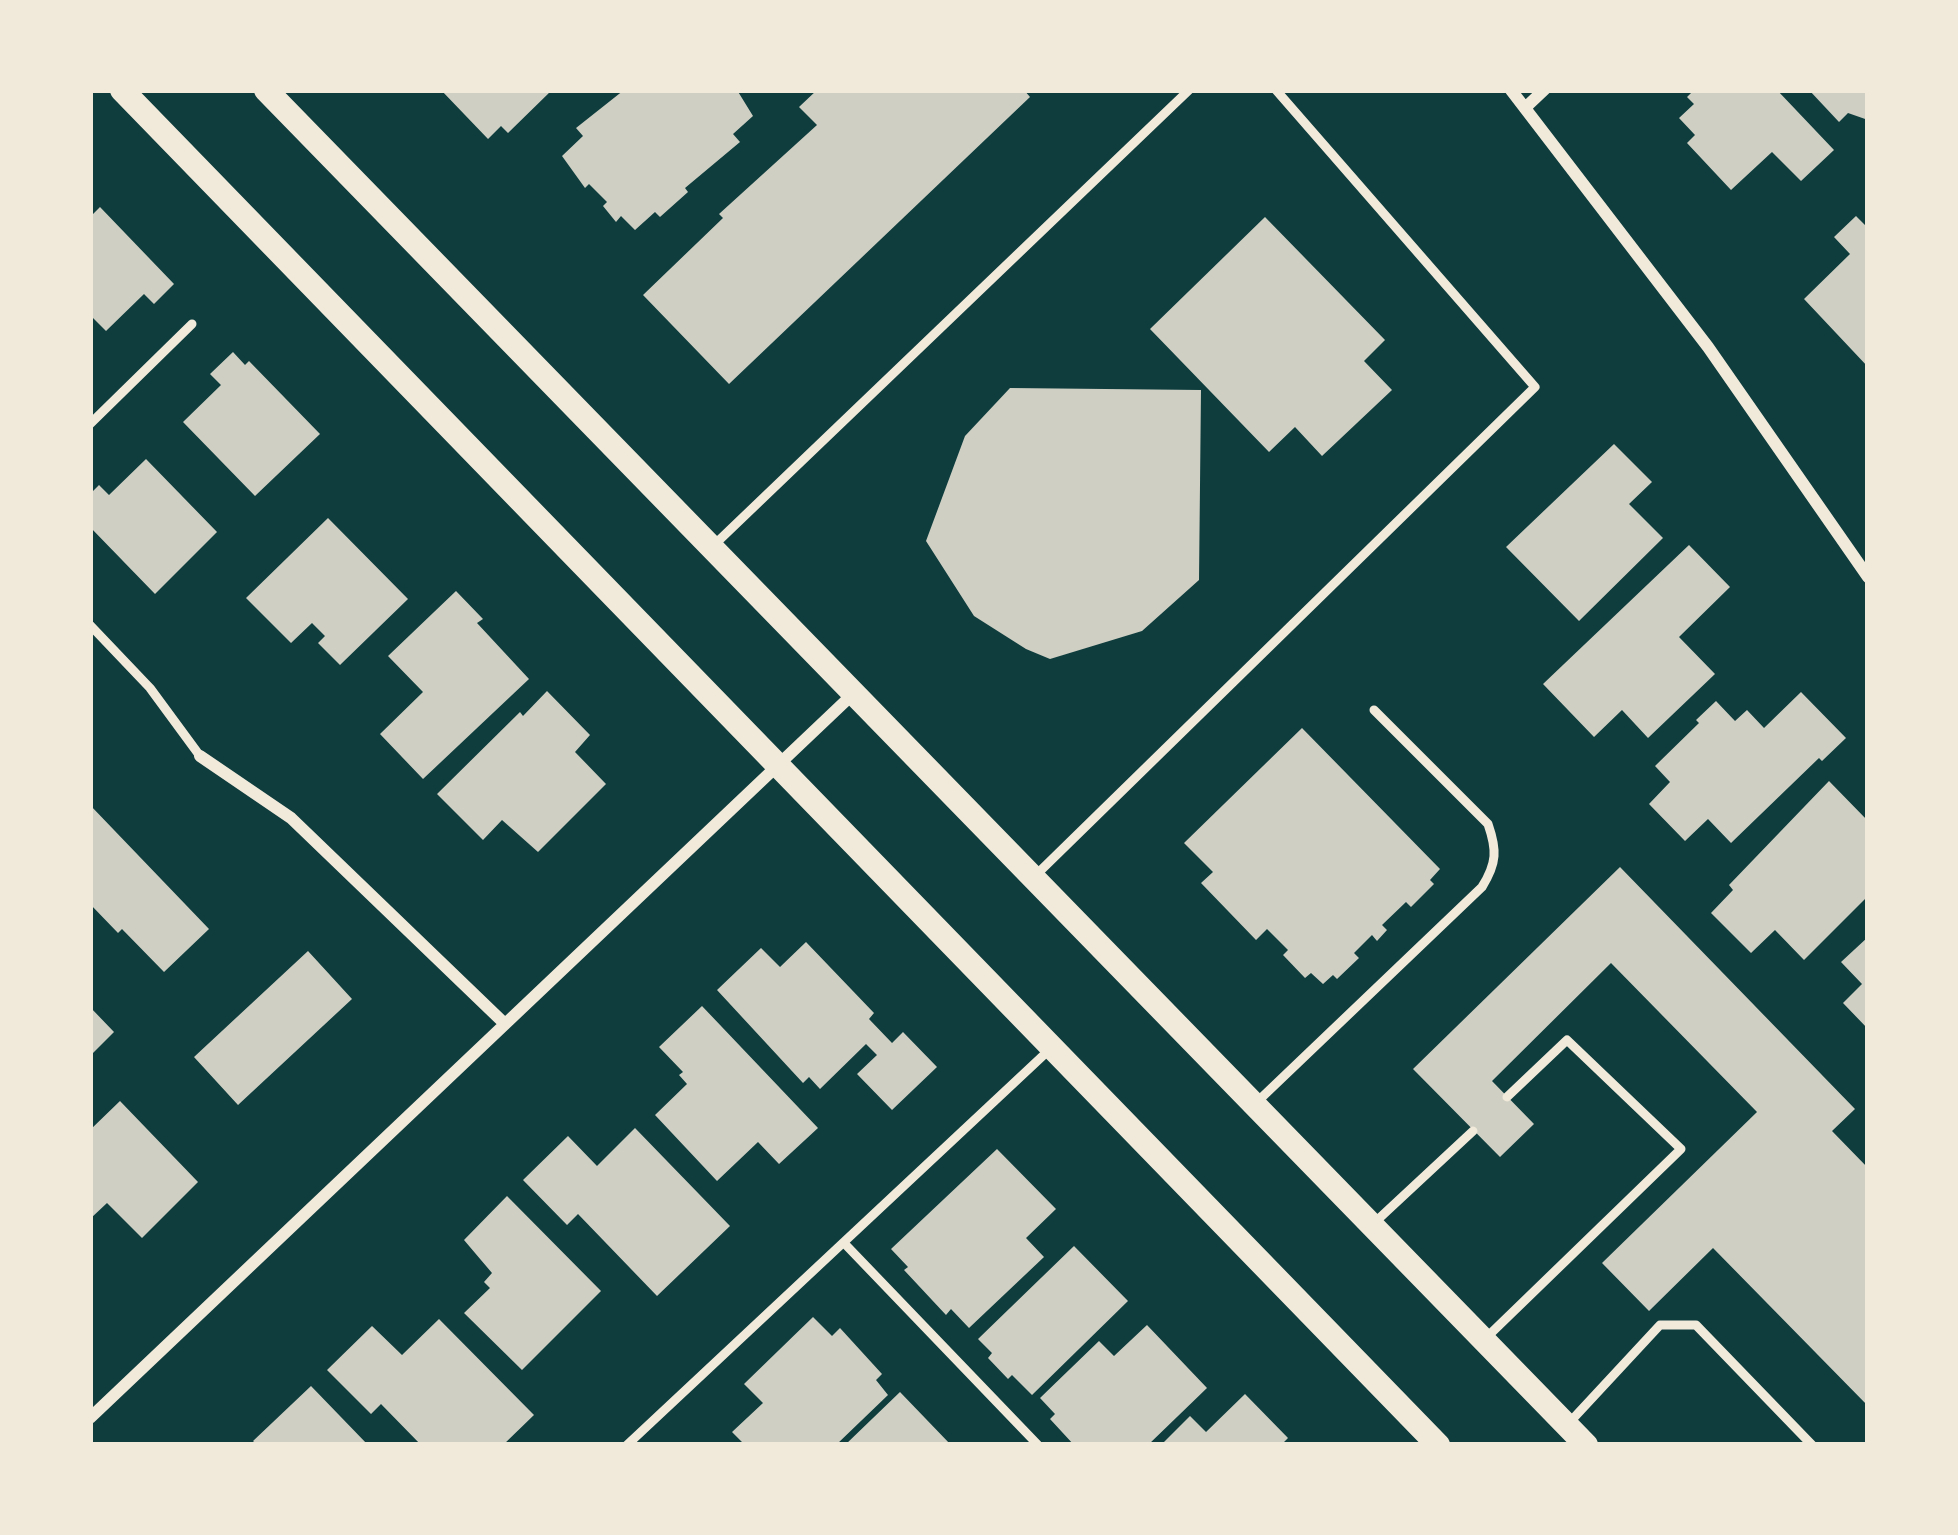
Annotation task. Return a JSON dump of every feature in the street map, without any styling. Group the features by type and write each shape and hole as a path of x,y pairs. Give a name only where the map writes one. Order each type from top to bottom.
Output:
{"main road":[{"path":"122,90 1438,1445"},
{"path":"266,90 1586,1445"}],"street":[{"path":"1511,90 1708,346 1868,578"},
{"path":"1526,106 1544,90"},
{"path":"90,1418 854,693"},
{"path":"200,756 291,818 505,1024"}],"lane":[{"path":"712,547 1189,90"},
{"path":"1034,878 1535,387 1276,90"},
{"path":"90,424 192,324"},
{"path":"90,625 150,688 200,756"},
{"path":"1254,1105 1482,887 1495,867 1496,847 1488,824 1375,710"},
{"path":"1484,1341 1681,1149 1567,1040 1508,1097"},
{"path":"627,1445 1052,1048"},
{"path":"1372,1225 1473,1131"},
{"path":"844,1243 1038,1445"},
{"path":"1567,1425 1660,1325 1696,1325 1812,1445"}],"building":[{"path":"441,90 552,90 508,133 501,126 488,139"},
{"path":"624,90 737,90 753,116 733,134 740,142 685,188 688,192 660,217 655,212 635,230 621,216 616,222 603,206 607,202 589,184 585,188 562,156 583,136 576,128"},
{"path":"817,90 1024,90 1030,97 729,384 643,295 723,218 719,214 817,125 799,107"},
{"path":"1694,90 1777,90 1834,150 1801,181 1772,152 1731,190 1687,143 1695,135 1679,118 1694,104 1687,97"},
{"path":"1809,90 1868,90 1868,120 1848,113 1839,122"},
{"path":"100,207 174,284 154,304 144,294 106,331 90,315 90,217"},
{"path":"1856,216 1868,228 1868,367 1804,299 1850,254 1834,237"},
{"path":"1265,217 1385,340 1364,361 1392,390 1322,456 1295,427 1269,452 1150,329"},
{"path":"233,352 245,365 249,361 320,434 255,496 183,422 221,385 210,374"},
{"path":"1010,388 1201,390 1199,580 1142,631 1050,659 1026,649 974,616 926,541 965,436"},
{"path":"1614,444 1652,482 1629,504 1663,538 1579,621 1506,547"},
{"path":"146,459 217,532 155,594 90,527 90,494 99,485 109,495"},
{"path":"328,518 408,599 340,665 318,643 325,636 312,623 291,643 246,598"},
{"path":"1689,545 1730,587 1679,637 1715,674 1648,738 1622,710 1594,737 1543,684"},
{"path":"456,591 483,619 477,623 529,679 423,779 380,734 423,692 388,656"},
{"path":"547,691 590,735 575,752 606,784 538,852 502,820 483,840 437,794"},
{"path":"1801,692 1846,738 1731,843 1708,819 1685,841 1649,804 1670,782 1655,766 1716,701 1735,721 1747,710 1764,728"},
{"path":"1302,728 1440,869 1430,880 1434,884 1411,907 1406,902 1382,925 1387,930 1377,941 1372,935 1354,953 1359,958 1337,979 1333,975 1323,984 1311,973 1305,978 1283,955 1288,950 1267,929 1256,940 1201,883 1213,872 1184,843"},
{"path":"1829,781 1868,821 1868,896 1804,960 1775,930 1751,953 1711,913 1733,890 1729,885"},
{"path":"90,805 209,929 164,972 90,904"},
{"path":"1620,867 1855,1109 1832,1131 1868,1168 1868,1406 1713,1248 1649,1311 1602,1263 1757,1112 1611,963 1492,1081 1534,1124 1500,1157 1413,1069"},
{"path":"1868,937 1868,1029 1843,1003 1862,984 1841,962"},
{"path":"806,942 874,1013 869,1019 892,1043 903,1032 937,1067 892,1110 857,1074 877,1055 866,1044 820,1089 809,1077 803,1083 717,990 761,948 780,967"},
{"path":"308,951 352,999 238,1105 194,1057"},
{"path":"702,1006 818,1128 779,1164 758,1142 717,1181 655,1115 687,1084 679,1075 683,1072 659,1047"},
{"path":"90,1007 114,1032 90,1056"},
{"path":"120,1101 198,1182 142,1238 107,1203 90,1219 90,1130"},
{"path":"635,1128 730,1226 657,1296 578,1214 567,1225 523,1180 568,1136 597,1166"},
{"path":"997,1149 1056,1209 1026,1238 1044,1257 969,1328 951,1309 946,1315 891,1249"},
{"path":"507,1196 601,1291 522,1370 464,1313 490,1288 484,1282 492,1273 464,1240"},
{"path":"1074,1246 1128,1301 1032,1395 1012,1375 1008,1379 978,1339"},
{"path":"813,1317 832,1336 840,1328 882,1374 876,1380 888,1395 836,1445 745,1445 732,1432 763,1403 744,1384"},
{"path":"439,1319 534,1415 503,1445 421,1445 381,1404 371,1414 327,1370 372,1326 402,1355"},
{"path":"1147,1325 1207,1388 1148,1445 1074,1445 1050,1419 1055,1414 1040,1398 1099,1341 1114,1356"},
{"path":"311,1386 368,1445 257,1445 253,1441"},
{"path":"900,1392 951,1445 845,1445"},
{"path":"1245,1394 1288,1438 1281,1445 1161,1445 1190,1416 1206,1432"}]}
